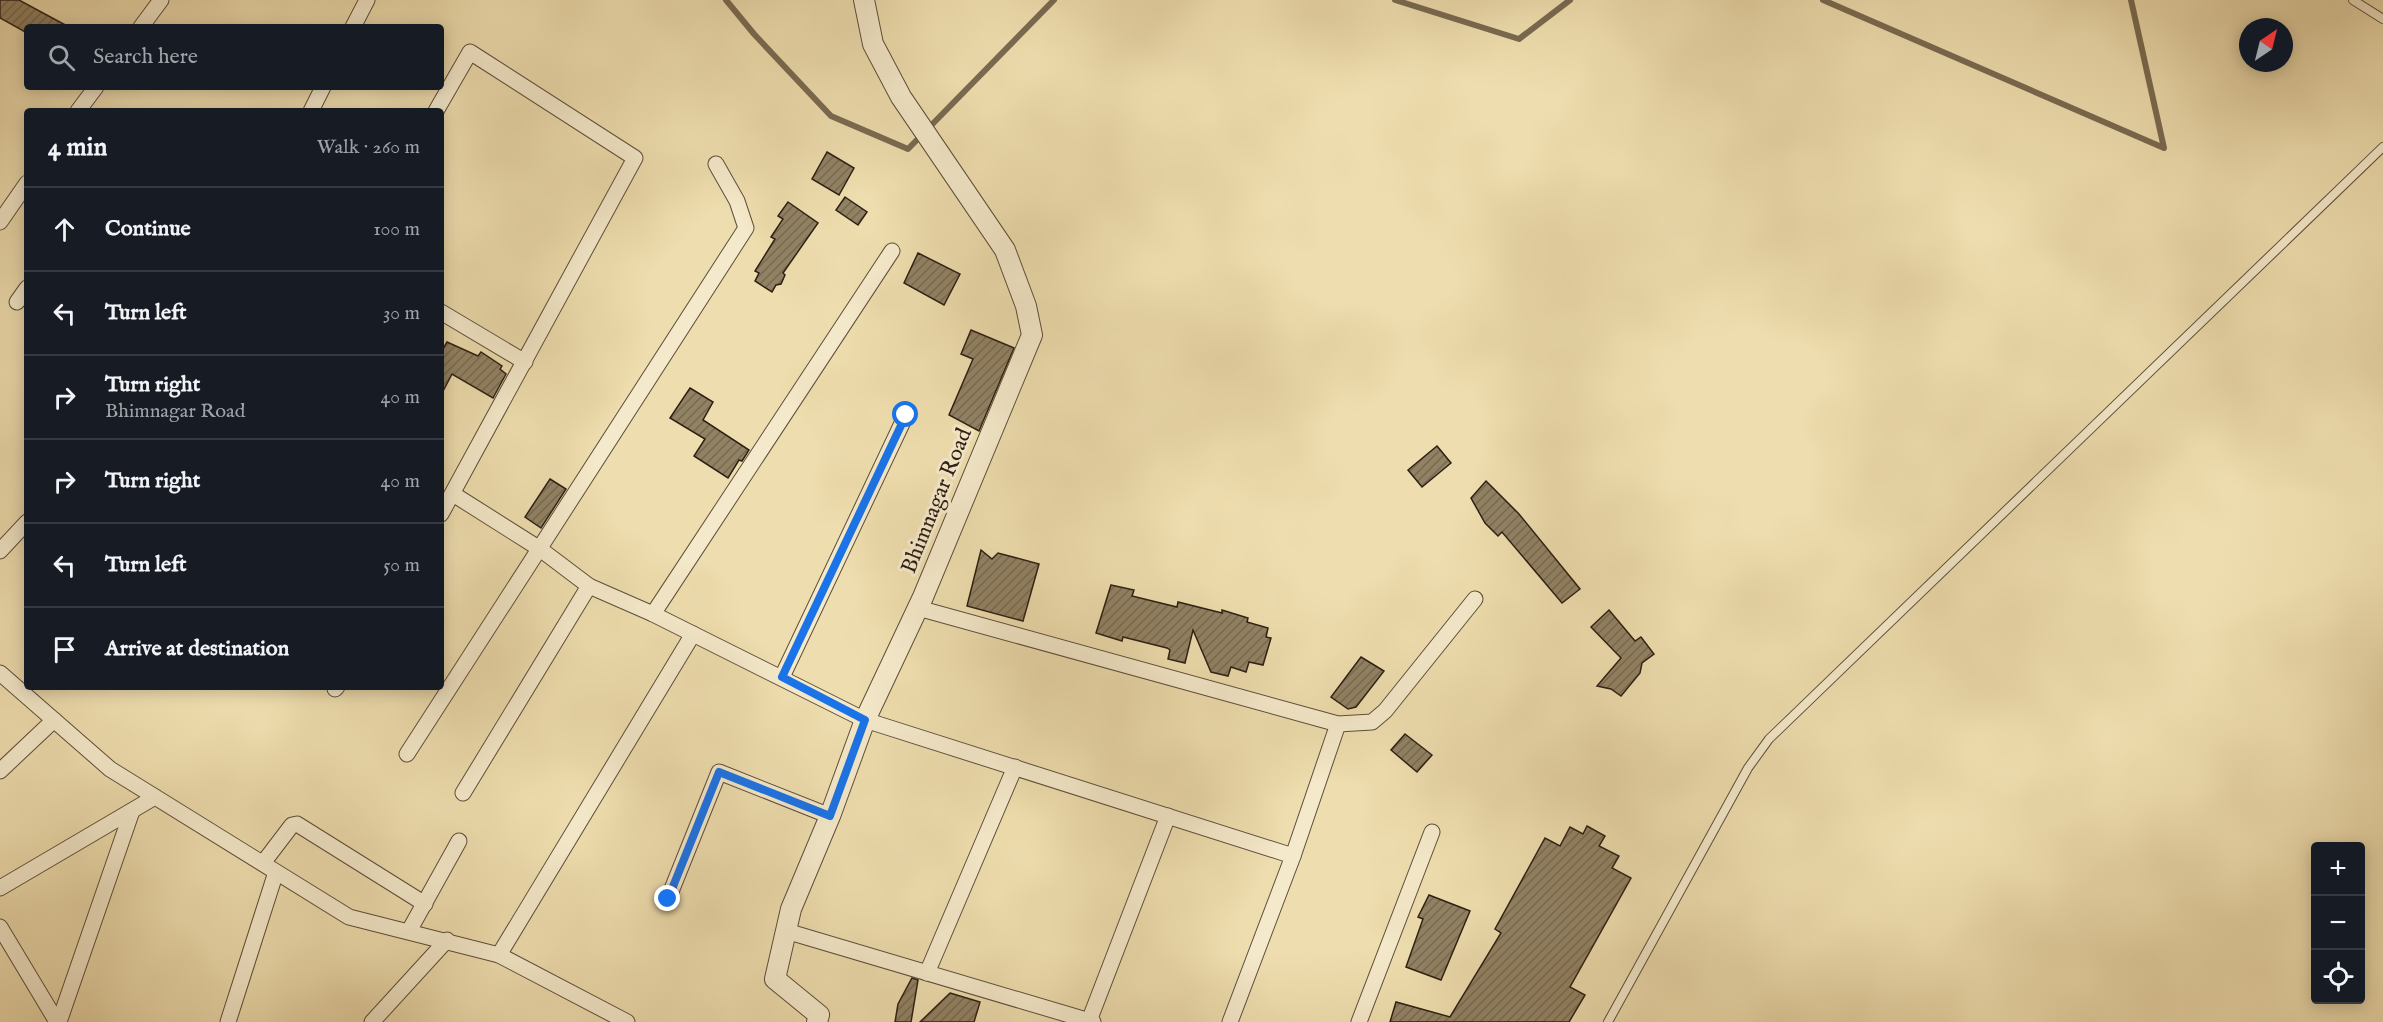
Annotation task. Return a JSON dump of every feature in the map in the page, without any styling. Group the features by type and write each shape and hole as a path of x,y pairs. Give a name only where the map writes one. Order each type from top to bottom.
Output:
{"street":[{"path":"143,24 161,0"},
{"path":"355,24 367,0"},
{"name":"Bhimnagar Road","path":"817,1022 819,1015 775,978 791,909 830,816 865,720 918,608 1032,336 1026,306 1005,250 901,97 873,44 864,0"},
{"path":"438,108 470,52 635,158 444,509"},
{"path":"80,108 94,90"},
{"path":"312,108 321,90"},
{"path":"407,754 746,228 737,201 716,164"},
{"path":"0,222 24,187"},
{"path":"653,614 892,251"},
{"path":"17,302 24,292"},
{"path":"444,314 525,362"},
{"path":"782,677 906,415"},
{"path":"453,494 540,549 589,586 653,614 865,720 1293,856"},
{"path":"0,551 24,525"},
{"path":"463,793 589,586"},
{"path":"918,608 1338,724 1372,722 1385,711 1475,599"},
{"path":"499,955 693,634"},
{"path":"0,673 110,769 349,916 499,955 627,1022"},
{"path":"0,771 54,720"},
{"path":"1230,1022 1293,856 1338,724"},
{"path":"927,973 1015,767"},
{"path":"668,899 719,772 830,816"},
{"path":"0,888 155,797"},
{"path":"58,1022 132,811"},
{"path":"786,931 1091,1021 1168,816"},
{"path":"228,1022 269,867 292,825 297,824 425,903"},
{"path":"1359,1022 1432,832"},
{"path":"409,931 459,841"},
{"path":"0,927 58,1022"},
{"path":"372,1022 447,940"}],"lane":[{"path":"2354,0 2383,19"},
{"path":"1608,1022 1748,768 1769,739 2383,147"}],"building":[{"path":"0,0 19,0 63,24 24,24 24,31 0,18"},
{"path":"827,152 854,168 839,195 812,179"},
{"path":"845,197 867,212 858,225 836,210"},
{"path":"788,202 818,223 783,273 785,275 781,284 776,285 772,292 755,281 759,273 755,271 775,239 771,237 783,219 778,216"},
{"path":"918,253 960,274 944,305 904,283"},
{"path":"971,330 1014,348 979,431 949,415 973,359 961,354"},
{"path":"447,342 478,356 481,352 502,366 500,369 506,374 493,398 452,374 444,389 444,347"},
{"path":"690,388 713,402 703,420 749,450 742,461 739,460 728,478 694,456 705,439 670,418"},
{"path":"1437,446 1451,463 1422,487 1408,470"},
{"path":"550,479 566,489 541,528 525,517"},
{"path":"1486,481 1519,514 1580,589 1562,603 1502,532 1498,536 1485,523 1471,498"},
{"path":"981,550 992,559 998,553 1039,564 1023,621 967,606"},
{"path":"1111,585 1134,590 1132,596 1177,607 1178,602 1222,613 1222,610 1248,618 1247,622 1268,628 1266,637 1271,638 1263,665 1249,662 1246,672 1231,667 1228,676 1211,672 1193,630 1185,663 1168,659 1170,650 1167,648 1123,637 1122,641 1096,633"},
{"path":"1609,610 1635,641 1641,637 1654,654 1642,663 1640,673 1621,696 1611,689 1597,686 1621,658 1591,627"},
{"path":"1361,657 1384,671 1356,707 1348,709 1331,697"},
{"path":"1405,734 1432,755 1417,772 1391,750"},
{"path":"1587,826 1605,836 1599,846 1619,856 1612,868 1631,878 1570,987 1585,995 1569,1022 1390,1022 1396,1002 1450,1017 1501,933 1495,929 1545,838 1560,846 1570,827 1583,834"},
{"path":"1429,895 1470,911 1441,980 1406,967 1423,919 1418,917"},
{"path":"912,978 918,980 911,1022 895,1022 898,1004"},
{"path":"950,993 980,1002 974,1022 920,1022"}],"waterway":[{"path":"726,0 754,34 831,116 908,149 1054,0"},
{"path":"1395,0 1519,39 1570,0"},
{"path":"1823,0 2164,148 2131,0"}],"route":[{"path":"668,899 719,772 830,816 865,720 782,677 906,415"}]}
